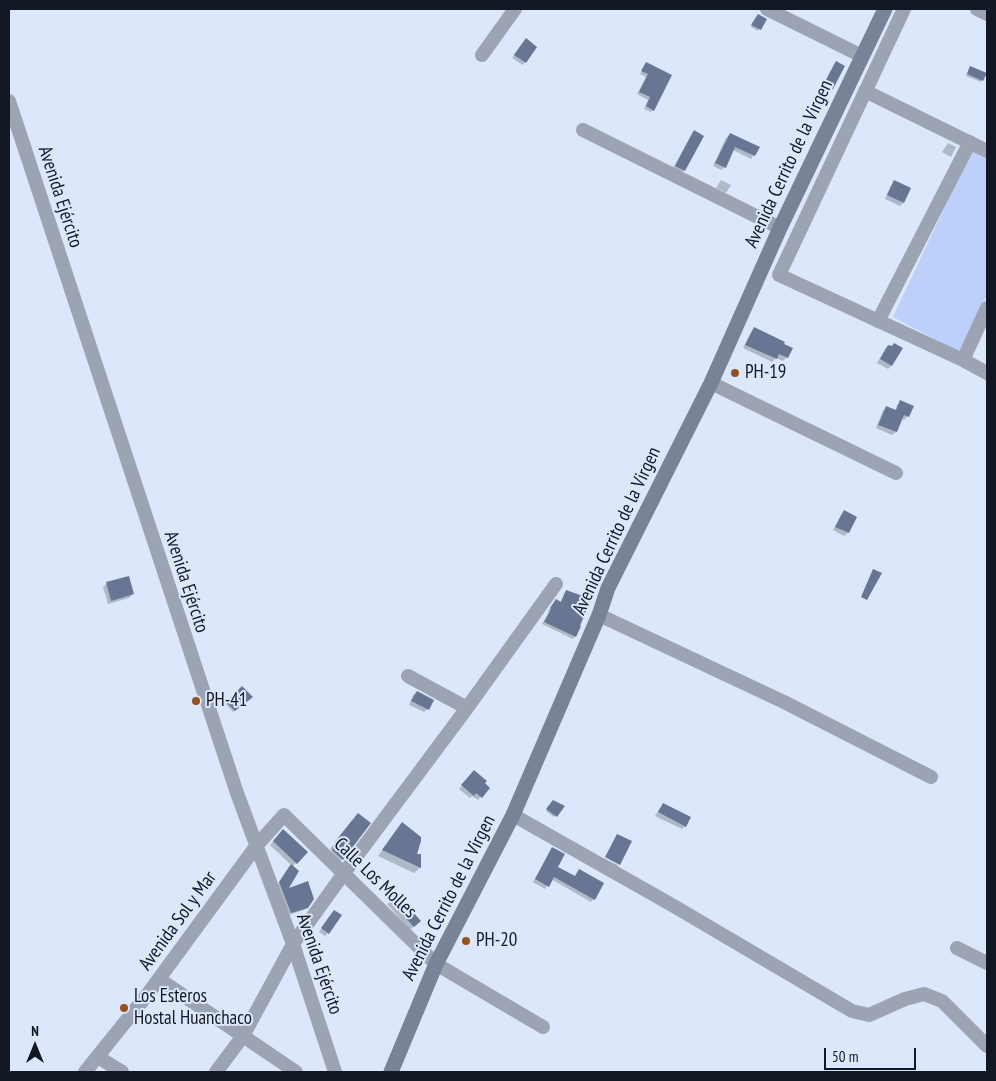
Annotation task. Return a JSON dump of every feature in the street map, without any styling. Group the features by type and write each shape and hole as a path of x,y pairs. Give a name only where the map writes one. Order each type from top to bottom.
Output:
{"street":[{"path":"482,55 515,9"},
{"path":"767,9 862,56"},
{"name":"Avenida Cerrito de la Virgen","path":"391,1072 436,964 513,815 599,615 608,588 711,383 780,228 885,9"},
{"path":"904,9 779,275 987,373"},
{"path":"977,9 987,14"},
{"path":"865,91 987,151"},
{"name":"Avenida Ejército","path":"9,101 233,784 293,944 334,1072"},
{"path":"583,130 780,228"},
{"path":"878,321 970,142"},
{"path":"962,360 987,308"},
{"path":"711,383 896,473"},
{"path":"216,1072 243,1036 293,944 556,584"},
{"path":"599,615 784,702 931,777"},
{"path":"408,676 467,708"},
{"name":"Avenida Sol y Mar","path":"85,1072 159,979 256,845 284,815"},
{"name":"Calle Los Molles","path":"284,815 436,964 543,1027"},
{"path":"513,815 672,905 852,1011 869,1015 906,999 924,994 942,1000 987,1046"},
{"path":"957,948 987,963"},
{"path":"159,979 296,1072"},
{"path":"98,1056 122,1072"}],"shaded area":[{"path":"972,149 987,157 987,295 959,352 893,317"}],"building":[{"path":"758,14 767,19 761,30 751,25"},
{"path":"526,38 537,47 526,63 514,55"},
{"path":"836,61 845,66 833,89 824,84"},
{"path":"646,62 672,75 654,111 646,106 650,97 639,92 648,74 641,71"},
{"path":"970,66 987,73 983,81 967,74"},
{"path":"694,130 704,136 685,171 675,166"},
{"path":"730,133 760,147 755,156 735,147 726,168 715,163"},
{"path":"894,180 911,188 904,203 887,195"},
{"path":"754,327 793,348 788,358 779,354 777,359 745,345"},
{"path":"894,343 903,348 892,366 880,359 888,345 892,346"},
{"path":"900,400 914,406 909,417 904,415 897,432 878,425 886,406 896,410"},
{"path":"844,510 857,517 849,533 835,527"},
{"path":"873,569 882,573 867,600 861,597"},
{"path":"129,576 134,594 111,601 106,582"},
{"path":"566,590 591,599 576,637 544,622 556,599 561,602"},
{"path":"242,686 253,697 235,711 226,702"},
{"path":"417,691 434,700 429,710 411,701"},
{"path":"474,770 487,781 485,783 490,788 482,798 476,793 474,796 461,785"},
{"path":"553,800 565,806 557,817 546,809"},
{"path":"663,803 691,817 686,827 658,812"},
{"path":"358,813 371,823 343,860 332,850 336,845 334,843"},
{"path":"402,822 421,837 417,854 421,854 421,868 382,850"},
{"path":"283,829 308,852 297,864 273,841"},
{"path":"617,834 632,841 620,865 605,857"},
{"path":"552,847 565,854 558,867 575,876 579,869 604,883 595,900 554,877 549,887 535,879"},
{"path":"291,864 299,871 289,888 308,881 314,899 308,908 291,913 279,882"},
{"path":"396,894 421,921 414,927 389,900"},
{"path":"334,910 342,915 329,934 321,928"}],"place":[{"name":"PH-19","path":"735,373"},
{"name":"PH-41","path":"196,701"},
{"name":"PH-20","path":"466,941"},
{"name":"Los Esteros Hostal Huanchaco","path":"124,1008"}]}
